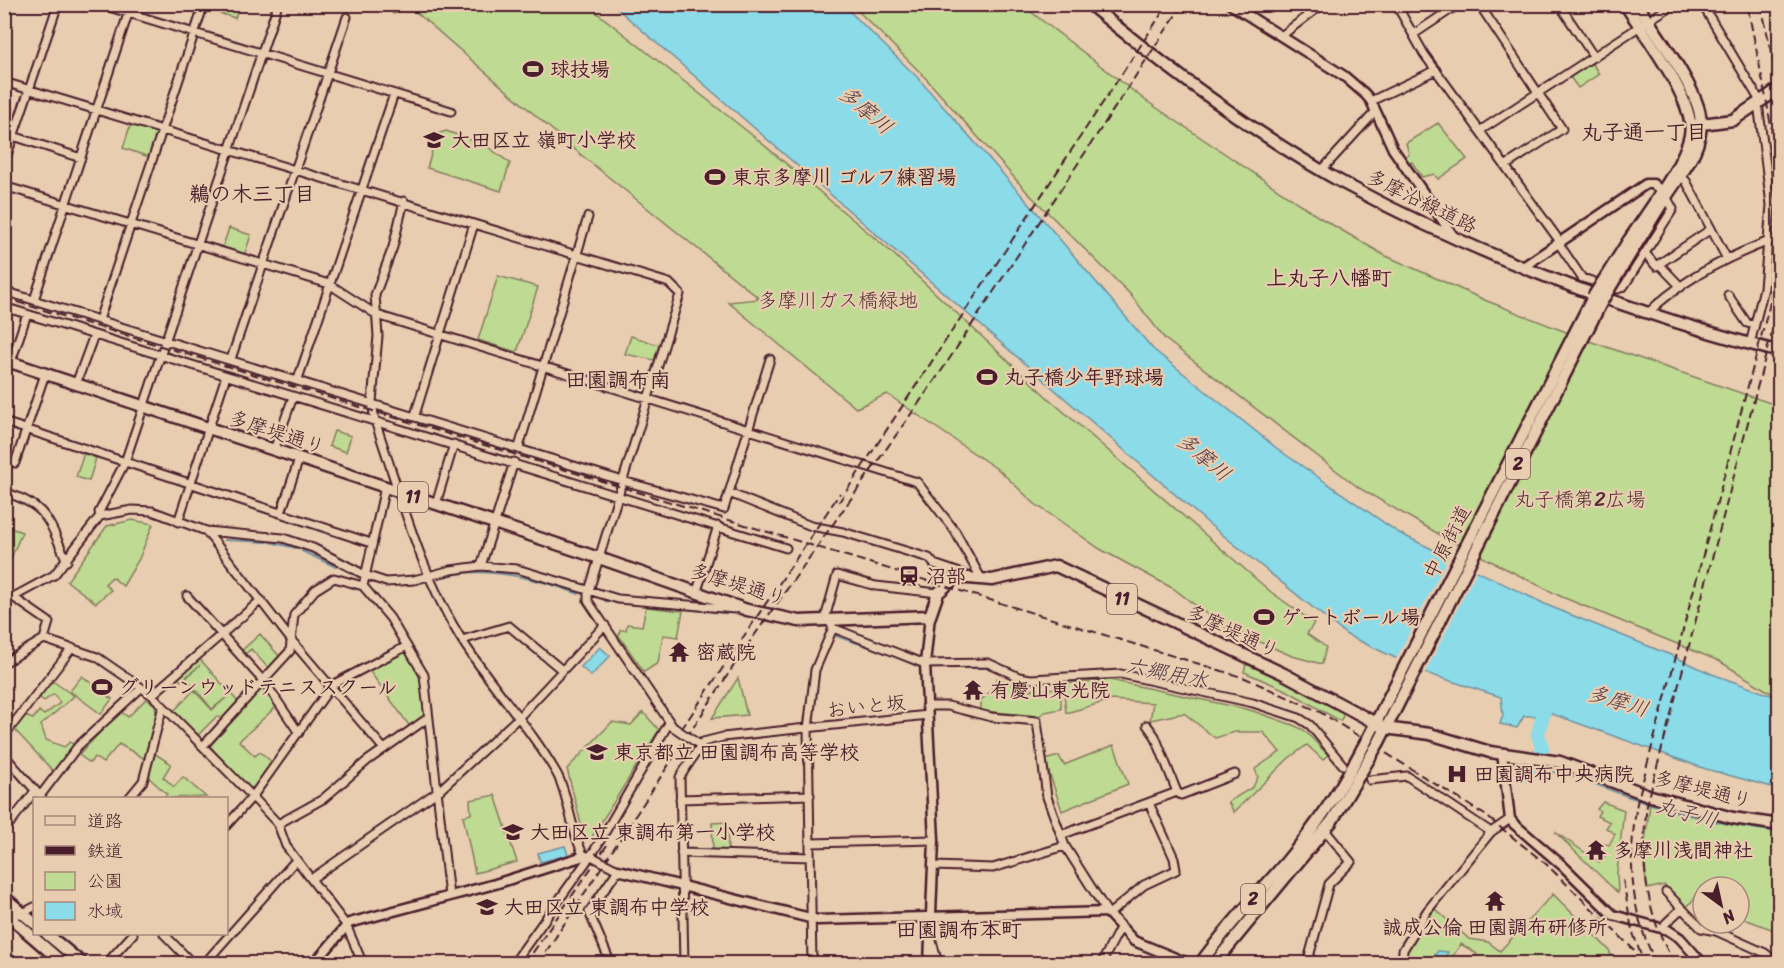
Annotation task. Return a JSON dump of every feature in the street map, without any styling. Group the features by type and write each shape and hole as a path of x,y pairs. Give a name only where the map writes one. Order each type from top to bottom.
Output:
{"main road":[{"name":"多摩沿線道路","path":"1089,4 1204,93 1322,170 1454,237 1523,267 1589,290 1647,314 1779,352"},
{"path":"1625,4 1644,25 1690,88 1700,113 1696,125 1732,120 1779,88"},
{"path":"1637,4 1644,25"},
{"name":"中原街道","path":"1664,193 1680,176 1695,150 1696,125"},
{"name":"中原街道","path":"1214,963 1325,830 1349,795 1386,713 1591,311 1589,290 1636,248 1696,125"},
{"name":"多摩堤通り","path":"8,361 697,591 747,610 799,621 830,624 930,616"},
{"name":"多摩堤通り","path":"966,578 982,580 1056,566 1112,595 1284,674 1380,726 1430,734 1502,753 1560,762 1651,796 1733,818 1779,825"},
{"path":"930,616 938,592 952,579 966,578"},
{"name":"中原街道","path":"1200,963 1229,926 1306,838 1367,752"},
{"path":"4,897 33,922"},
{"path":"6,915 64,963"},
{"path":"49,935 83,963"}],"street":[{"path":"4,164 58,4"},
{"path":"99,4 451,111"},
{"path":"99,320 204,4"},
{"path":"4,602 54,575 67,561 100,516 99,512 125,462 278,4"},
{"path":"1230,4 1344,76 1371,101 1393,150 1454,237"},
{"path":"1281,36 1323,4"},
{"path":"1396,4 1436,70 1481,130 1560,244 1589,290 1618,289 1624,286 1636,248 1673,209 1664,193 1653,184 1646,184 1560,244 1523,267"},
{"path":"1414,34 1458,4"},
{"path":"1479,4 1562,129 1505,166"},
{"path":"1559,4 1594,57"},
{"path":"1481,130 1674,4"},
{"path":"1702,4 1759,102 1769,170 1771,205 1764,288 1750,344"},
{"path":"34,300 128,14"},
{"path":"231,359 347,17"},
{"path":"1371,101 1436,70"},
{"path":"4,82 667,282 678,290 680,294 599,558 588,601 671,725 699,744 680,777 684,963"},
{"path":"298,379 394,94"},
{"path":"1322,170 1375,112"},
{"path":"4,133 81,158"},
{"path":"1680,176 1686,181 1727,259"},
{"path":"4,186 197,246 330,284 377,315 917,482 955,531 982,580"},
{"path":"404,201 393,247 375,295 377,315 372,402 375,421 430,576 462,639 519,717 558,776 573,835 589,856 616,869 812,920 931,915 1108,913 1144,885 1176,870 1174,858 1149,803"},
{"path":"519,447 588,217"},
{"path":"415,415 474,224"},
{"path":"1636,248 1656,266 1712,229"},
{"path":"1647,314 1682,287 1727,259 1779,237"},
{"path":"1659,264 1682,287"},
{"path":"4,291 298,379 623,481 724,509 770,359"},
{"path":"1728,295 1747,323 1754,325"},
{"path":"4,308 292,397 619,494 786,548"},
{"path":"8,361 27,315"},
{"path":"76,384 94,335"},
{"path":"15,463 45,374"},
{"path":"178,522 226,376"},
{"path":"274,450 292,397"},
{"path":"4,422 371,543"},
{"path":"436,504 454,444"},
{"path":"281,513 299,459"},
{"path":"481,566 514,462"},
{"path":"363,586 385,487"},
{"path":"4,492 21,498 44,511 67,561"},
{"path":"729,493 812,526 843,532 929,558 934,564 964,575 966,578"},
{"path":"100,516 132,510 152,511 206,531 283,538 313,548 365,575 386,582 481,566 517,569 618,599 747,610"},
{"path":"697,591 718,526"},
{"path":"206,531 292,641 332,685 384,750"},
{"path":"812,963 808,729 815,670 830,624 826,615 837,576 876,586 938,592"},
{"path":"203,746 290,651 294,615 315,591 334,578 363,586 390,618 424,675 449,896"},
{"path":"187,596 263,680 299,733"},
{"path":"4,663 44,639 49,622 14,597"},
{"path":"152,695 261,600"},
{"path":"929,963 934,840 925,664 930,616"},
{"path":"830,624 925,664 988,663 1019,677 1031,679 1120,674 1253,703 1299,717 1310,725 1342,765"},
{"path":"311,879 437,792 519,717 605,625"},
{"path":"462,639 509,626 562,670"},
{"path":"44,639 97,657 152,695 253,796 278,824 286,846 346,925 363,963"},
{"path":"228,824 253,796 332,685 407,646"},
{"path":"4,736 72,648"},
{"path":"4,755 39,795 78,746 141,688"},
{"name":"おいと坂","path":"699,744 723,737 808,729 928,711 948,705 991,717 1037,721 1047,796 1061,835"},
{"path":"130,797 143,781 163,706"},
{"path":"278,824 323,799 428,718"},
{"path":"513,963 589,856 671,725"},
{"path":"1148,725 1180,795 1235,774"},
{"path":"1502,753 1510,819 1613,915 1622,920 1664,928 1680,938 1703,963"},
{"path":"1370,780 1407,776 1491,832"},
{"path":"1177,792 1061,835 1065,846 1120,928 1145,947 1190,963"},
{"path":"680,799 810,795"},
{"path":"4,831 33,801"},
{"path":"1402,963 1403,950 1409,938 1491,832 1510,819"},
{"path":"1307,963 1329,884 1351,862 1325,830"},
{"path":"810,843 934,840"},
{"path":"934,866 993,868 1065,846"},
{"path":"681,853 810,857"},
{"path":"314,963 346,925 589,856"},
{"path":"204,963 297,860"},
{"path":"611,963 589,912 616,869"},
{"path":"1666,892 1701,928 1716,931 1765,953 1778,963"},
{"path":"6,915 23,913 33,908"},
{"path":"1664,928 1665,924 1682,908"},
{"path":"1101,963 1120,928"},
{"path":"106,963 131,935"},
{"path":"166,935 193,963"},
{"path":"930,935 938,963"}],"green space":[{"path":"208,4 225,5 238,9 235,18 206,9"},
{"name":"多摩川ガス橋緑地","path":"381,5 587,5 752,135 889,250 1049,399 1271,592 1314,623 1307,634 1326,647 1322,664 1292,656 1221,625 1174,589 1100,549 1035,504 1000,471 887,394 856,408 728,302 760,299 580,154 416,12 399,11 394,14"},
{"name":"丸子橋第2広場","path":"852,5 1022,5 1145,100 1319,217 1384,255 1487,301 1589,341 1779,406 1779,698 1719,661 1562,597 1449,540 1359,488 1165,339 1130,294 1027,192 921,73"},
{"path":"1592,63 1599,74 1578,88 1570,77"},
{"path":"131,123 158,132 149,157 123,148"},
{"path":"1438,123 1467,159 1438,179 1434,174 1422,177 1412,162 1407,163 1403,158 1409,154 1406,143"},
{"path":"446,131 485,145 510,163 501,191 427,168 437,134"},
{"path":"229,228 251,235 244,256 222,249"},
{"path":"498,276 538,287 517,352 478,340"},
{"path":"631,336 659,345 654,360 625,354"},
{"path":"334,431 351,436 346,452 329,446"},
{"path":"84,453 96,458 89,481 76,477"},
{"path":"132,520 153,524 139,559 123,586 112,577 105,584 111,590 96,603 67,581 107,526"},
{"path":"4,526 22,532 5,573"},
{"path":"646,607 683,611 678,637 663,635 658,663 644,672 619,636 620,630 626,630 627,624 642,626"},
{"path":"260,634 280,657 269,669 251,649 244,655 240,652"},
{"path":"405,649 421,676 425,717 411,728 368,669"},
{"path":"198,657 239,703 223,721 217,716 198,735 174,711 194,690 212,710 227,697 212,709 186,678 200,665 181,681 177,677"},
{"path":"1246,664 1290,683 1345,713 1340,721 1288,691 1244,672"},
{"path":"82,676 112,699 101,714 70,691"},
{"path":"738,678 747,715 712,718"},
{"path":"997,678 1023,690 1061,688 1061,709 1045,712 1039,716 981,711 981,700 990,692"},
{"path":"51,680 74,696 41,725 46,740 64,747 70,742 75,746 54,772 14,729 25,716 33,719 39,711 44,715 60,703 54,694 44,701 38,696"},
{"path":"1110,680 1250,710 1304,730 1328,755 1323,760 1307,745 1289,758 1234,812 1228,802 1253,787 1258,777 1255,769 1280,752 1263,732 1235,732 1215,738 1184,713 1150,720 1153,703 1111,700 1066,713 1063,684"},
{"path":"264,686 277,706 239,741 255,756 260,752 273,763 255,787 248,788 210,746"},
{"path":"146,699 155,705 157,719 147,760 119,744 103,763 94,757 90,763 79,755 120,711 128,717"},
{"path":"643,712 659,730 590,840 584,836 567,769 612,722 631,725"},
{"path":"1114,745 1128,784 1062,811 1045,760 1059,756 1064,765"},
{"path":"154,753 171,764 163,777 174,787 183,777 206,797 164,797 167,794 149,778"},
{"path":"495,795 517,862 475,873 463,816 471,814 470,800"},
{"path":"1651,796 1779,825 1779,932 1751,922 1751,875 1691,875 1691,902 1684,910 1664,885 1647,889 1643,857"},
{"path":"1603,802 1624,810 1617,873 1618,893 1555,832 1599,862 1605,856 1605,852 1598,847 1598,843 1609,845 1615,834 1606,828 1610,822 1597,816 1600,811 1597,809"},
{"path":"727,822 728,850 713,850 712,823"},
{"path":"1553,894 1609,950 1614,963 1472,963 1477,954 1461,944 1448,963 1404,964 1405,951 1435,909 1469,939 1488,942 1500,951"}],"water":[{"name":"多摩川","path":"613,5 843,5 917,77 1040,216 1153,349 1279,450 1399,533 1549,606 1712,674 1779,698 1779,789 1706,769 1544,711 1536,716 1524,716 1517,728 1500,724 1503,715 1501,697 1429,674 1347,635 1209,524"},
{"path":"600,647 610,656 591,676 581,667"},
{"path":"565,846 568,855 540,862 538,853"},
{"path":"1438,951 1448,952 1442,963 1428,963"}],"pier":[{"path":"1450,554 1478,568 1424,675 1395,661"}],"waterway":[{"path":"224,540 267,542"},
{"path":"270,542 296,548"},
{"path":"302,551 336,567"},
{"path":"444,577 476,572 512,575 579,594"},
{"name":"六郷用水","path":"605,601 703,611"},
{"path":"712,612 728,613"},
{"name":"六郷用水","path":"836,636 878,650"},
{"name":"六郷用水","path":"888,653 919,667"},
{"name":"六郷用水","path":"956,668 993,668"},
{"name":"六郷用水","path":"1004,673 1025,683 1082,679"},
{"name":"六郷用水","path":"1115,677 1162,687"},
{"path":"1542,748 1538,734 1548,695"},
{"name":"丸子川","path":"1541,768 1542,771 1576,777 1667,809 1723,823 1780,832"},
{"name":"丸子川","path":"1527,775 1542,771"}],"railway":[{"path":"839,502 1168,4"},
{"path":"538,964 744,650 940,373 1183,4"},
{"path":"1657,964 1641,925 1633,885 1632,844 1637,803 1769,307 1777,247 1779,202 1776,164 1747,4"},
{"path":"1761,4 1780,94"},
{"path":"4,298 1245,678 1320,712 1485,815 1546,864 1634,950"},
{"path":"1675,964 1657,926 1647,887 1644,846 1647,805 1780,301"},
{"path":"681,730 840,493"},
{"path":"525,964 607,845"},
{"path":"1623,880 1632,930 1644,964"}],"place":[{"name":"球技場","path":"533,69"},
{"name":"大田区立 嶺町小学校","path":"434,140"},
{"name":"東京多摩川 ゴルフ練習場","path":"715,177"},
{"name":"丸子橋少年野球場","path":"987,377"},
{"name":"沼部","path":"909,576"},
{"name":"ゲートボール場","path":"1264,617"},
{"name":"密蔵院","path":"679,652"},
{"name":"グリーンウッドテニススクール","path":"102,687"},
{"name":"有慶山東光院","path":"973,690"},
{"name":"東京都立 田園調布高等学校","path":"597,752"},
{"name":"田園調布中央病院","path":"1457,774"},
{"name":"大田区立 東調布第一小学校","path":"513,832"},
{"name":"多摩川浅間神社","path":"1596,850"},
{"name":"誠成公倫 田園調布研修所","path":"1495,901"},
{"name":"大田区立 東調布中学校","path":"487,907"}],"district":[{"name":"丸子通一丁目","path":"1644,132"},
{"name":"鵜の木三丁目","path":"252,194"},
{"name":"上丸子八幡町","path":"1329,278"},
{"name":"田園調布南","path":"618,380"},
{"name":"田園調布本町","path":"959,930"}]}
